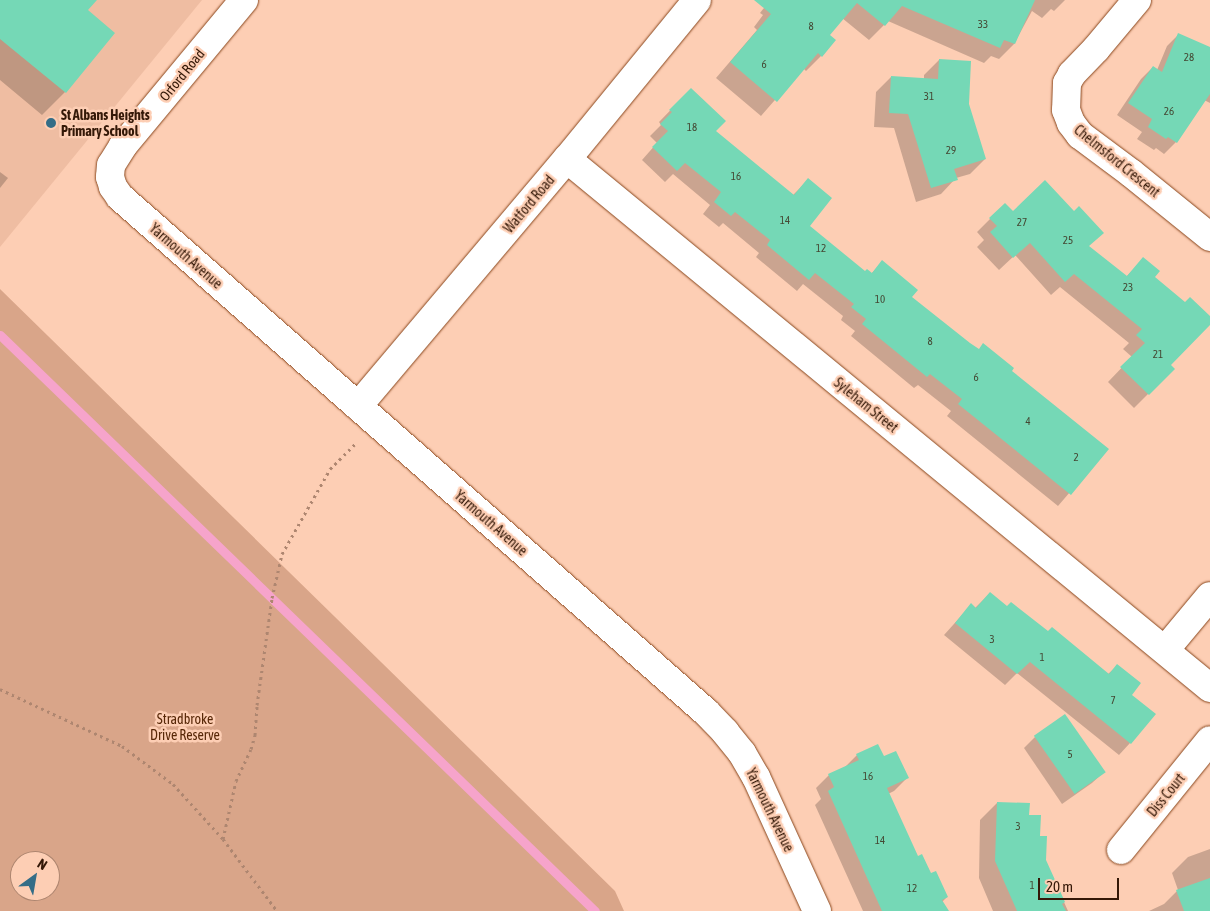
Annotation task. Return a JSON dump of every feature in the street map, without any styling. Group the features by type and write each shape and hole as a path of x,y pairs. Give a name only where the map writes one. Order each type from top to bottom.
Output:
{"street":[{"name":"Orford Road","path":"110,177 111,165 123,146 244,0"},
{"name":"Watford Road","path":"358,406 567,159 696,0"},
{"name":"Chelmsford Crescent","path":"1137,0 1096,49 1072,74 1067,83 1066,110 1071,123 1080,135 1132,172 1210,237"},
{"name":"Syleham Street","path":"567,159 1210,688"},
{"name":"Yarmouth Avenue","path":"110,177 113,187 120,198 706,712 742,753 756,777 817,911"},
{"path":"1165,650 1210,596"},
{"name":"Diss Court","path":"1121,850 1210,740"}],"path":[{"path":"223,839 236,781 251,750 255,735 257,704 272,598 282,554 330,469 356,443"},
{"path":"0,689 122,746 173,784 223,839 276,911"}],"shaded area":[{"name":"St Albans Heights Primary School","path":"0,0 202,0 0,247"}],"green space":[{"name":"Stradbroke Drive Reserve","path":"0,289 615,891 624,911 0,911"}],"building":[{"path":"0,0 97,0 88,10 115,33 66,93 0,39"},
{"path":"754,0 1035,0 1015,44 1004,40 1000,48 902,6 885,26 857,3 830,35 836,40 822,57 818,53 777,102 730,62 771,14"},
{"path":"1178,33 1210,47 1210,94 1177,143 1168,137 1166,139 1148,127 1152,119 1128,103 1153,66 1162,72"},
{"path":"939,59 971,61 969,104 986,159 954,169 958,180 931,188 908,114 889,113 891,76 938,79"},
{"path":"691,88 726,121 716,131 794,195 808,178 832,198 810,226 865,271 867,269 872,273 882,260 918,290 912,297 979,349 983,343 1014,368 1012,371 1109,449 1071,495 958,404 962,399 930,374 927,377 862,324 866,319 851,307 854,304 815,273 809,280 767,245 770,240 735,212 731,216 714,202 721,192 685,163 677,171 652,147 668,131 660,124 672,112 669,110"},
{"path":"1045,180 1074,211 1079,206 1104,233 1089,246 1127,276 1143,257 1160,271 1155,277 1185,302 1190,297 1210,316 1210,325 1171,365 1175,369 1149,395 1120,367 1145,343 1136,335 1142,329 1074,274 1065,282 1030,243 1013,258 990,232 997,226 989,218 1005,203 1013,211"},
{"path":"990,592 1007,606 1011,602 1048,631 1052,627 1109,674 1117,664 1141,683 1132,695 1156,714 1131,744 1030,662 1017,674 955,623 971,603 976,608"},
{"path":"1065,714 1106,772 1075,794 1034,736"},
{"path":"878,744 884,756 896,751 909,778 887,788 918,856 922,854 931,873 936,871 948,897 942,900 949,911 882,911 828,791 834,787 828,774 859,760 856,754"},
{"path":"997,802 1030,803 1029,815 1041,815 1040,836 1047,836 1046,860 1065,902 1062,904 1066,911 1017,911 995,861"},
{"path":"1210,878 1210,911 1184,911 1176,890"}],"waterway":[{"path":"0,335 595,911"}],"place":[{"name":"St Albans Heights Primary School","path":"51,123"}]}
